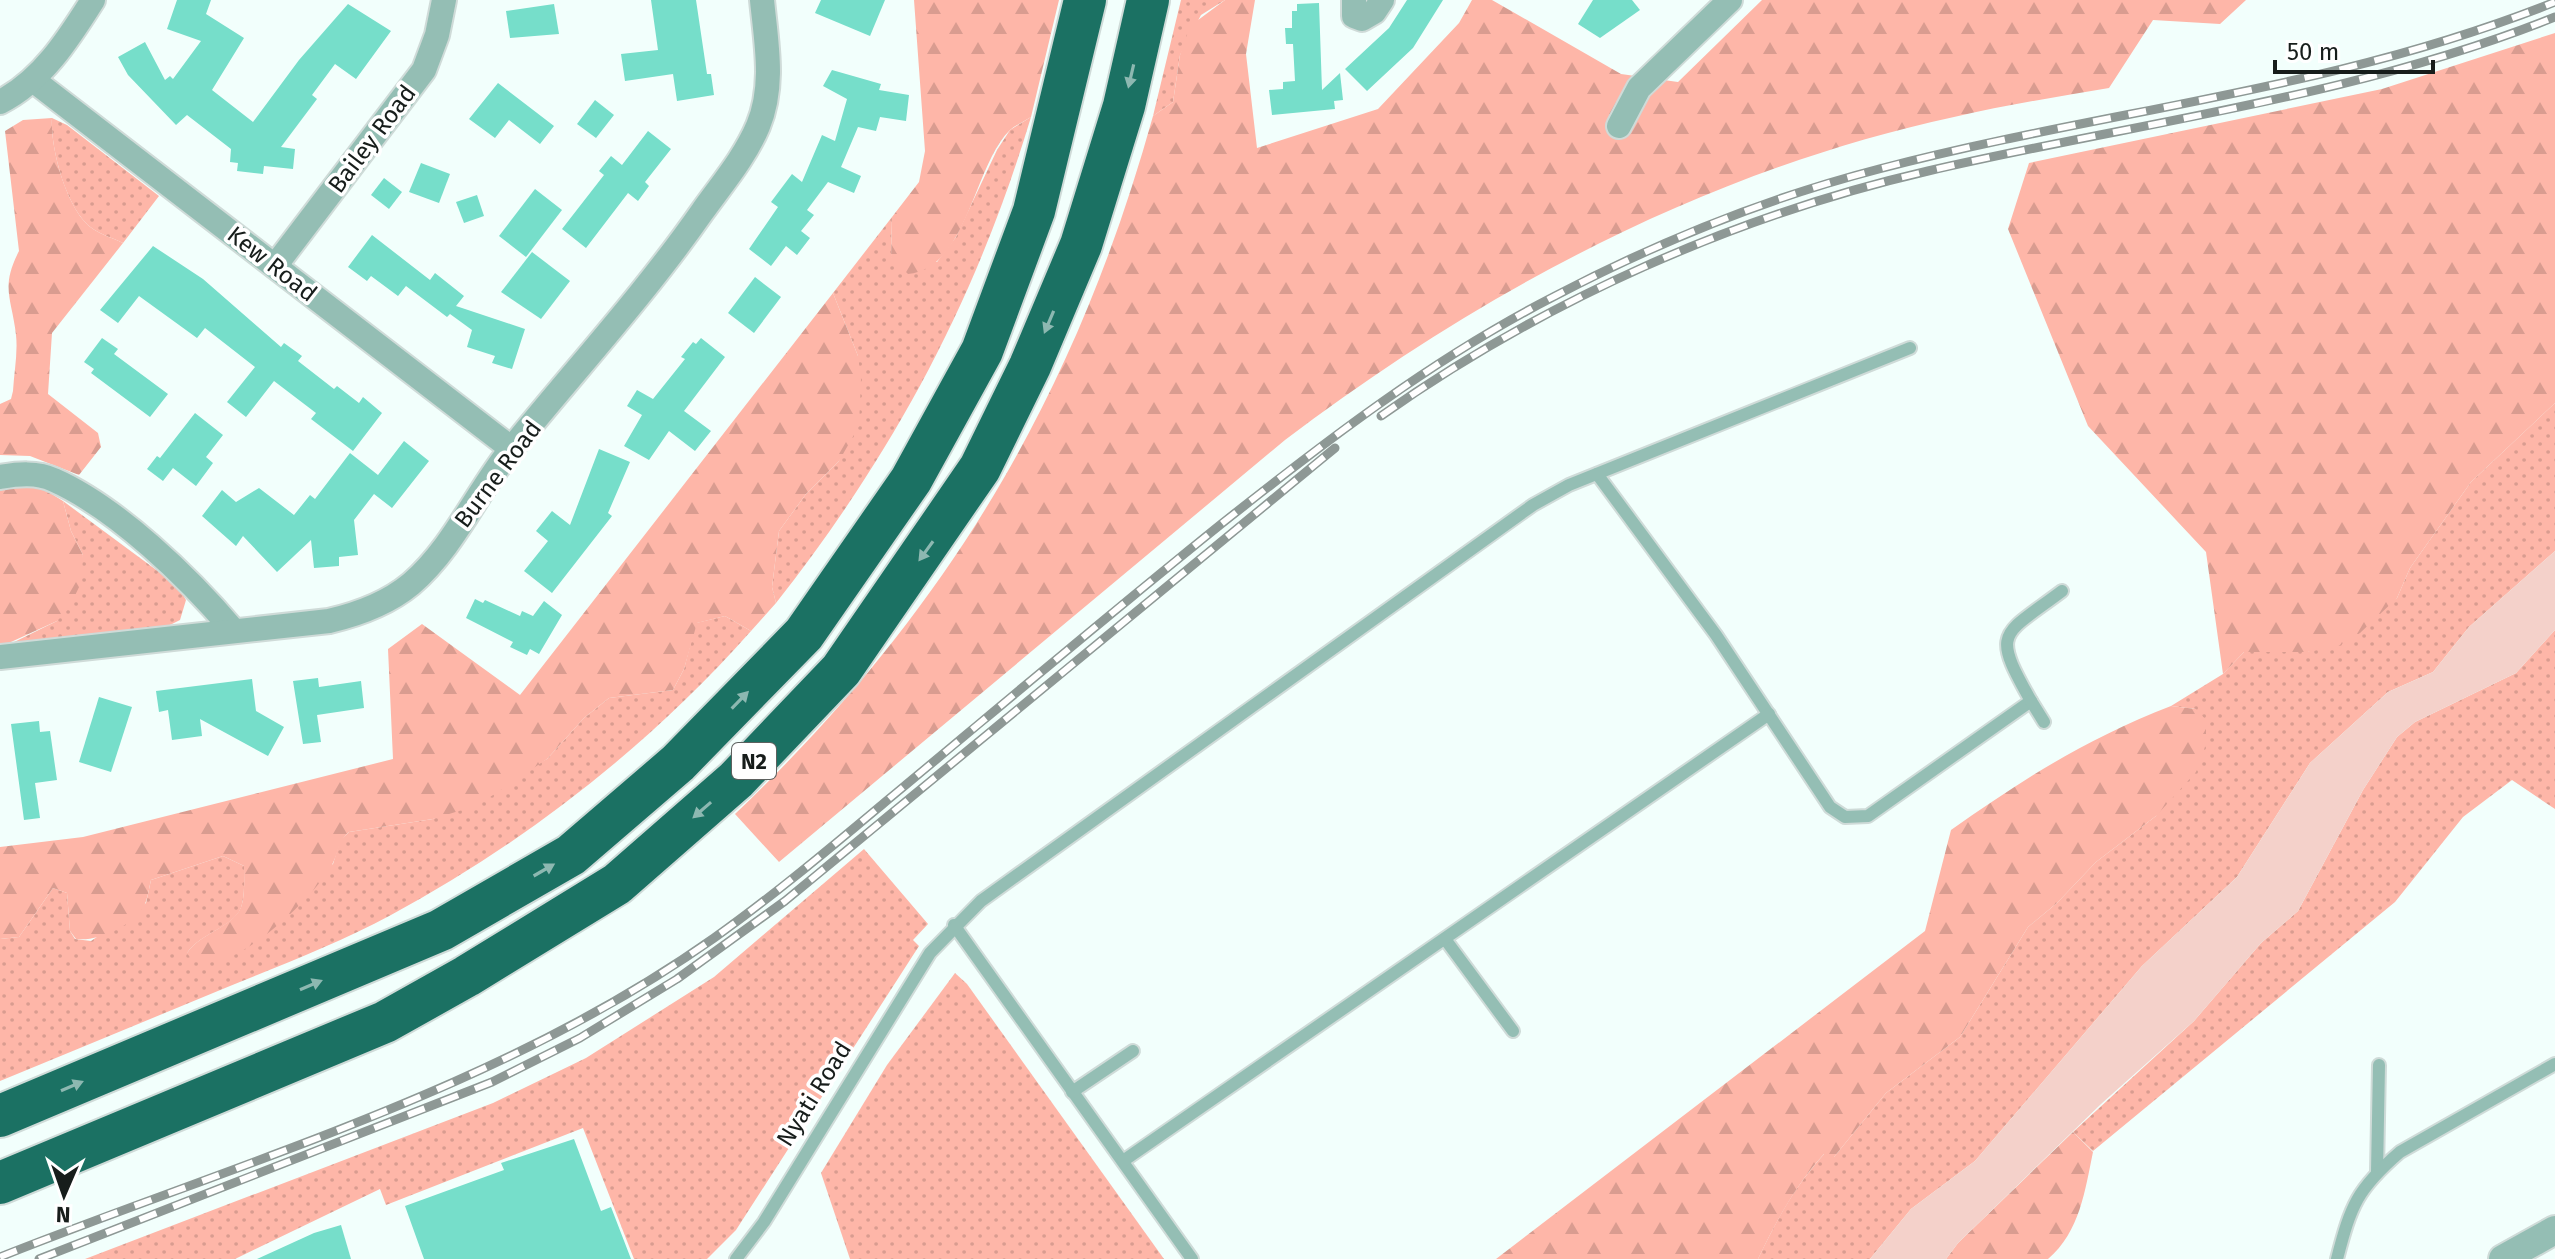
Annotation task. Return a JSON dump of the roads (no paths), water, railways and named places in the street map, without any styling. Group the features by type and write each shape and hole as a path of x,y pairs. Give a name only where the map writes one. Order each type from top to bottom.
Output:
{"highway":[{"name":"N2","path":"0,1116 441,930 571,855 678,763 794,645 911,480 982,351 1034,211 1085,0"},
{"name":"N2","path":"0,1183 385,1022 617,884 736,780 841,670 980,468 1030,366 1081,245 1124,106 1148,0"}],"street":[{"path":"0,102 33,80 74,30 93,0"},
{"name":"Bailey Road","path":"275,266 424,70 437,35 444,0"},
{"name":"Burne Road","path":"0,657 329,621 380,604 410,584 435,560 512,449 674,251 742,157 759,125 766,100 769,74 762,0"},
{"path":"1354,0 1354,16 1362,19 1374,12 1382,0"},
{"path":"1619,126 1639,88 1730,0"},
{"name":"Kew Road","path":"33,80 512,449"},
{"path":"0,477 23,473 52,479 81,495 192,581 233,630"},
{"path":"2503,1259 2555,1230"}],"lane":[{"name":"Nyati Road","path":"736,1259 764,1222 930,953 954,925 1012,878 1533,505 1597,474 1910,348"},
{"path":"1597,474 1716,635 1830,807 1845,817 1858,819 1868,816 2031,701"},
{"path":"2044,722 2008,661 2007,638 2013,628 2062,591"},
{"path":"1123,1161 1769,714"},
{"path":"954,925 1192,1259"},
{"path":"1445,939 1513,1031"},
{"path":"1072,1092 1133,1051"},
{"path":"2337,1259 2361,1189 2377,1172 2411,1145 2555,1064"},
{"path":"2377,1172 2379,1065"}],"railway":[{"path":"0,1257 367,1118 546,1038 632,991 714,938 779,889 1178,559 1341,432 1467,346 1594,276 1714,223 1796,193 1879,169 1965,148 2303,78 2471,32 2555,2"},
{"path":"1381,416 1443,374 1575,300 1643,267 1784,212 1928,171 2323,88 2479,45 2555,17"},
{"path":"39,1259 492,1082 580,1038 677,979 785,901 1335,448"}]}
